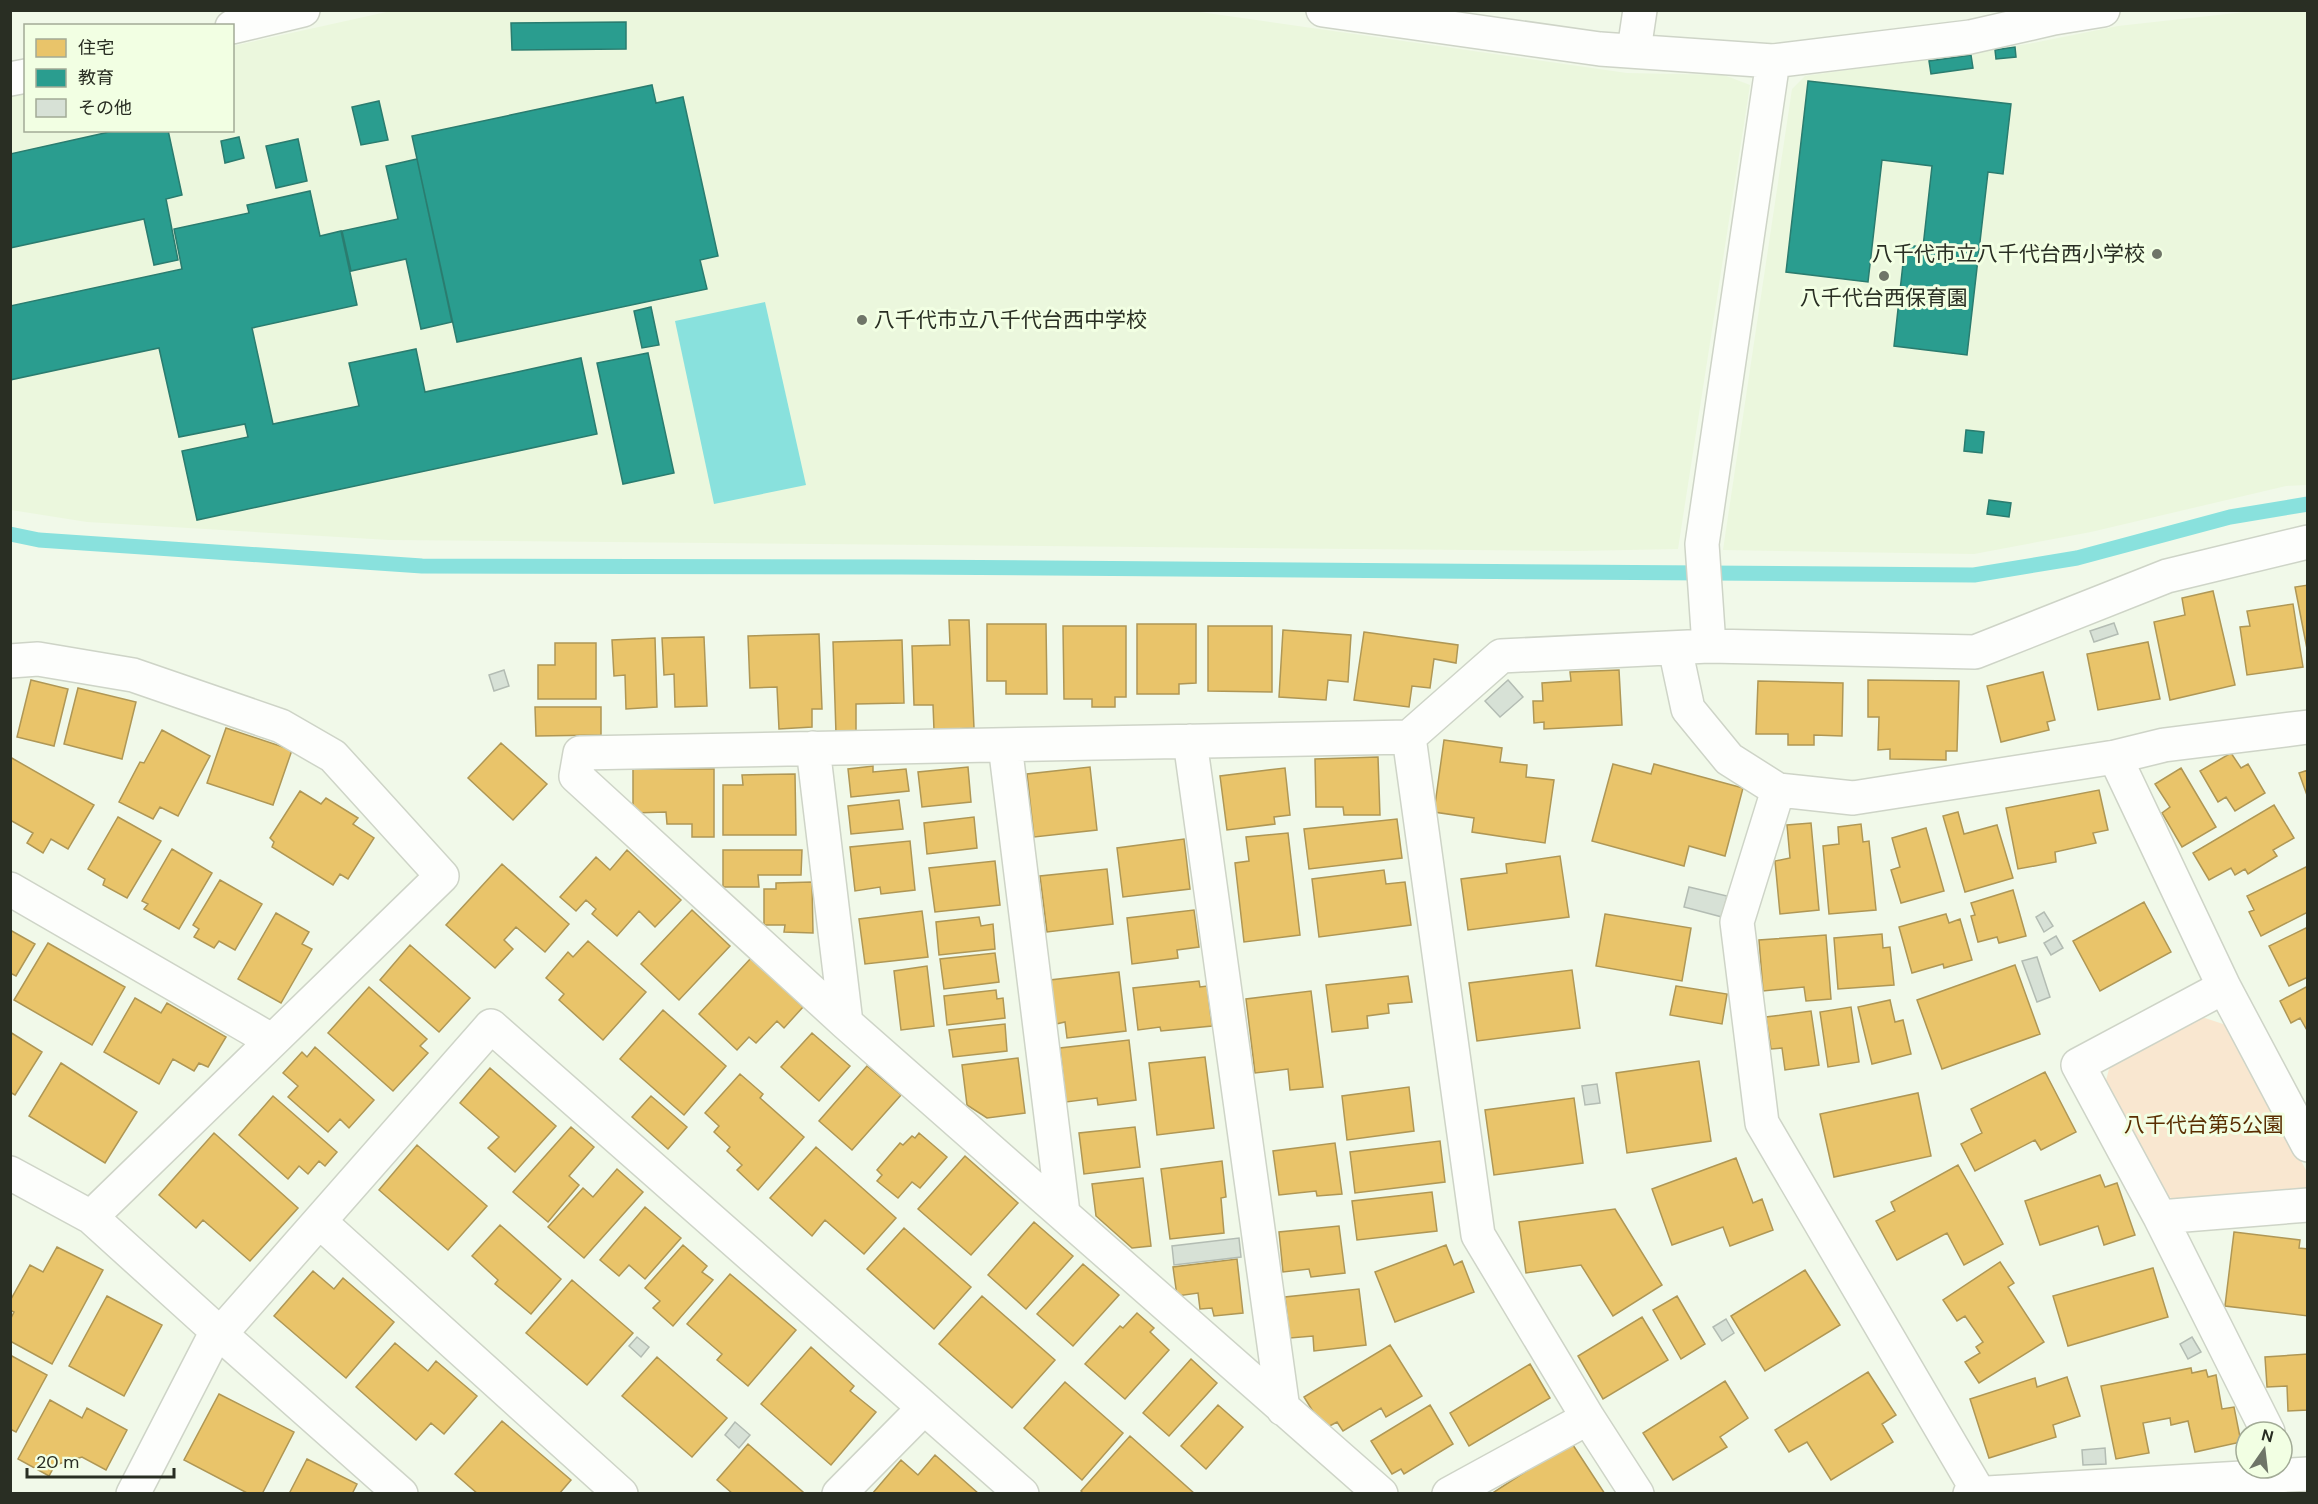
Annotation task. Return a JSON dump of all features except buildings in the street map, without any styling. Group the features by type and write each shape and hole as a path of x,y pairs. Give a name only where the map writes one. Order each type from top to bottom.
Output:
{"street":[{"path":"234,27 303,10"},
{"path":"1323,10 1600,49 1773,60 1970,37 2054,14 2103,10"},
{"path":"1634,50 1640,10"},
{"path":"1709,646 1702,544 1773,60"},
{"path":"1381,1494 846,1023 576,776 580,753 1409,737 1501,656 1709,646 1975,652 2167,576 2307,542"},
{"path":"1675,648 1688,709 1729,759 1778,790 1853,798 2115,757 2164,745 2307,727"},
{"path":"10,661 38,659 133,675 281,726 333,756 442,876 91,1217"},
{"path":"1409,737 1478,1235 1588,1418 1637,1494"},
{"path":"1190,741 1283,1409"},
{"path":"1005,745 1063,1213"},
{"path":"813,748 846,1023"},
{"path":"2115,757 2224,987 2307,1145"},
{"path":"1778,790 1737,922 1762,1123 1981,1493 2234,1479"},
{"path":"10,889 271,1040"},
{"path":"2224,987 2078,1065 2160,1217 2262,1420"},
{"path":"133,1494 219,1332 320,1222 491,1026 1022,1494"},
{"path":"14,1183 91,1217 401,1494"},
{"path":"2160,1217 2307,1205"},
{"path":"320,1222 621,1494"},
{"path":"840,1494 924,1408"},
{"path":"1449,1494 1588,1418"}],"shaded area":[{"name":"八千代市立八千代台西中学校","path":"391,11 1200,12 1627,73 1724,75 1750,85 1678,549 1576,551 389,540 87,522 11,510 10,95 24,92 24,132 234,132 234,46"},
{"path":"2254,11 2307,11 2307,485 2286,486 2091,532 1974,554 1723,550 1792,89 1805,76 2028,44 2118,26"}],"green space":[{"name":"八千代台第5公園","path":"2196,1015 2229,1026 2307,1172 2307,1188 2177,1202 2162,1192 2105,1084 2112,1058"}],"water":[{"path":"765,302 806,485 714,504 675,321"}],"waterway":[{"path":"10,534 39,540 422,566 1974,575 2077,558 2230,517 2308,504"}],"place":[{"name":"八千代市立八千代台西小学校","path":"2157,254"},
{"name":"八千代台西保育園","path":"1884,276"},
{"name":"八千代市立八千代台西中学校","path":"862,320"}]}
